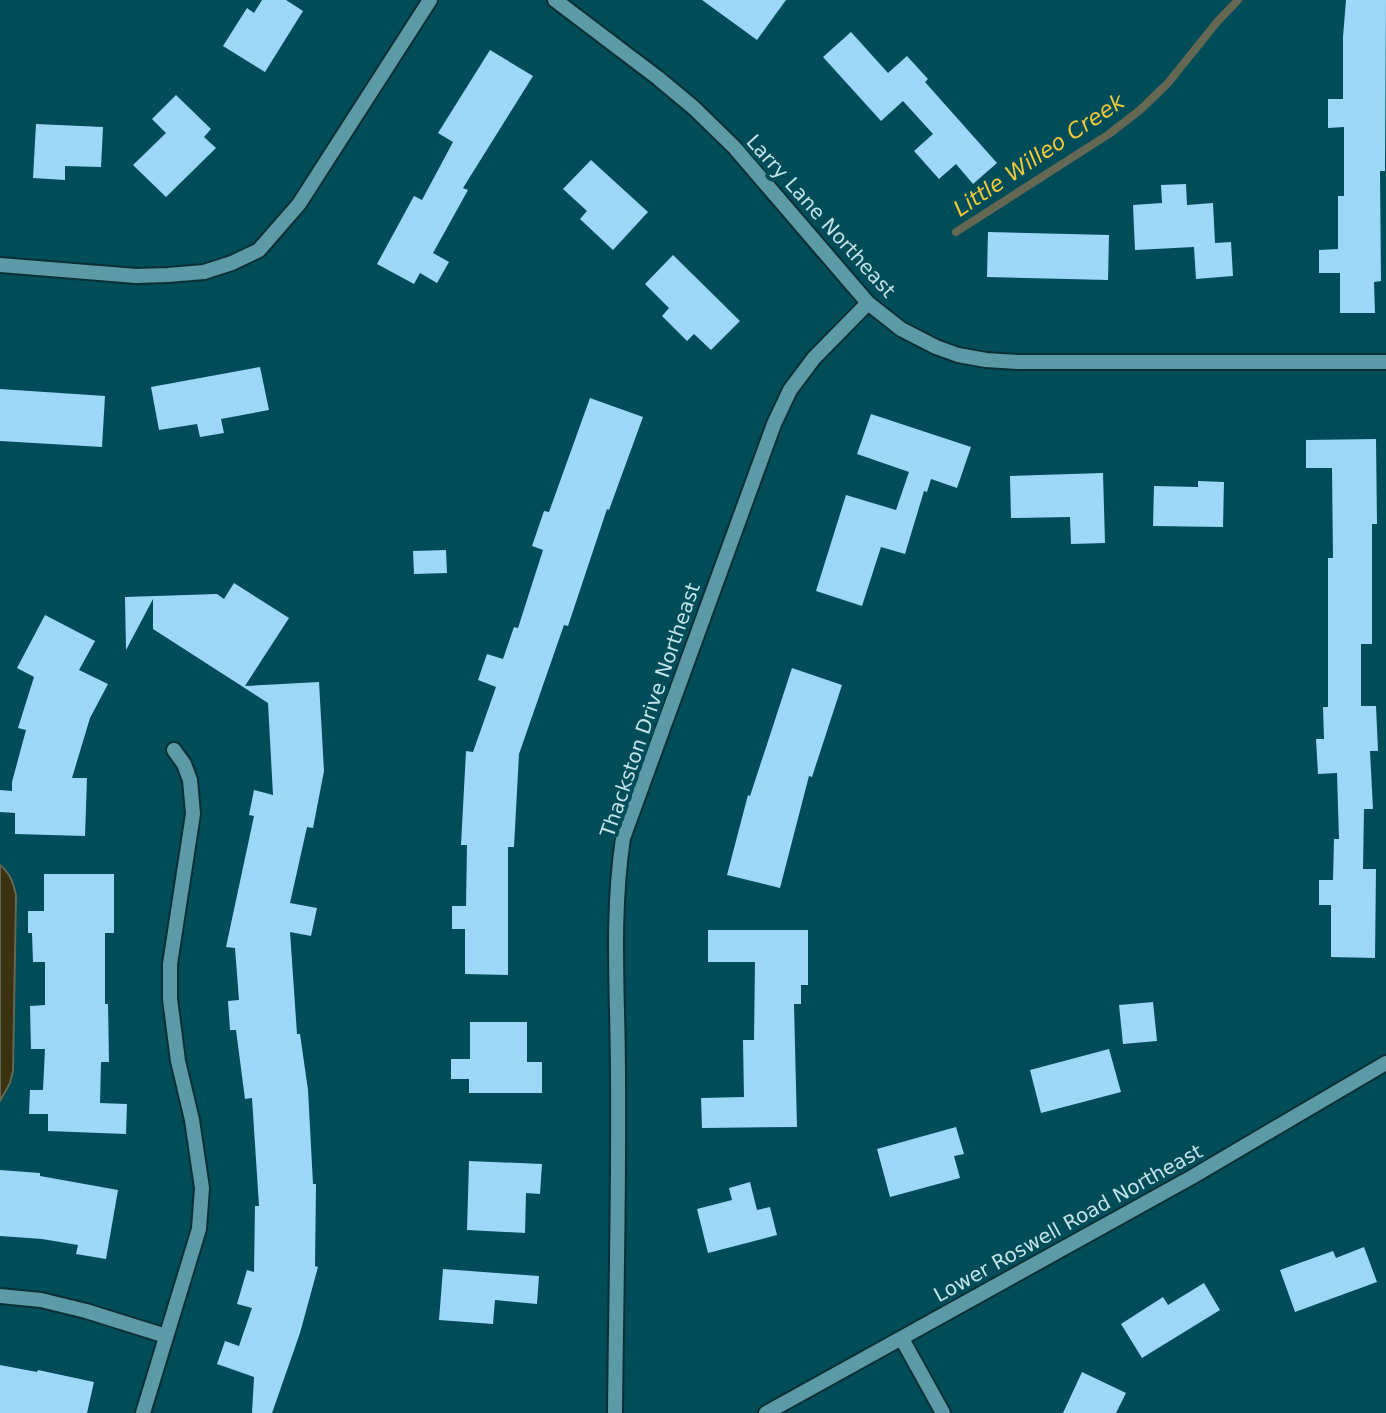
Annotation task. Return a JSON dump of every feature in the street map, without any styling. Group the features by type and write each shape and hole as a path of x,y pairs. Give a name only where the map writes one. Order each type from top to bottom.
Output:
{"street":[{"path":"0,265 136,276 168,275 204,272 259,250 299,204 430,0"},
{"name":"Larry Lane Northeast","path":"555,0 694,108 734,147 868,303 901,329 936,347 986,360 1386,362"},
{"name":"Thackston Drive Northeast","path":"615,1413 618,1076 615,920 623,838 774,424 790,390 814,358 868,303"},
{"path":"143,1413 199,1229 202,1188 192,1120 178,1061 170,999 170,964 193,814 190,780 174,750"},
{"name":"Lower Roswell Road Northeast","path":"766,1413 1192,1177 1386,1063"},
{"path":"0,1296 71,1307 166,1336"},
{"path":"902,1339 943,1413"}],"shaded area":[{"path":"0,865 11,878 16,895 13,1071 0,1101"}],"building":[{"path":"262,0 286,0 303,11 265,72 223,46 247,8 254,13"},
{"path":"702,0 786,0 757,40"},
{"path":"1346,0 1386,0 1385,171 1380,171 1381,281 1374,282 1375,313 1340,313 1340,273 1319,273 1319,250 1338,249 1338,196 1344,196 1344,127 1328,128 1328,99 1343,99"},
{"path":"851,32 888,73 907,56 928,79 925,82 997,163 973,184 956,164 939,179 914,151 933,134 903,101 881,121 823,57"},
{"path":"490,50 533,76 463,188 468,190 433,253 449,262 437,283 420,273 414,284 377,264 414,196 422,200 453,142 438,133"},
{"path":"176,95 211,129 204,137 216,148 166,197 133,165 166,133 152,119"},
{"path":"36,124 103,127 101,167 65,166 65,180 33,178"},
{"path":"591,160 648,212 613,250 580,219 587,211 563,189"},
{"path":"1186,184 1187,205 1213,203 1215,243 1231,242 1233,276 1196,279 1194,247 1135,250 1133,205 1162,203 1161,185"},
{"path":"988,232 1109,235 1108,280 987,277"},
{"path":"673,255 740,321 711,350 694,334 687,341 662,316 669,308 645,284"},
{"path":"260,367 269,410 221,419 224,433 200,437 197,424 159,430 151,387"},
{"path":"0,389 105,396 102,447 0,441"},
{"path":"590,398 643,417 519,754 514,847 508,847 508,975 465,974 465,929 452,929 452,906 466,906 467,845 461,845 466,751 473,752 496,687 478,680 487,654 503,659 514,627 518,628 543,550 532,546 544,511 549,512"},
{"path":"871,414 971,447 957,488 931,479 927,492 924,491 905,554 881,547 862,606 816,591 846,495 896,510 909,472 857,454"},
{"path":"1376,439 1377,524 1372,524 1372,644 1361,644 1361,706 1376,706 1378,751 1370,751 1373,809 1364,809 1363,869 1376,869 1375,958 1331,957 1331,905 1319,905 1319,880 1333,880 1334,839 1339,839 1337,773 1318,774 1316,739 1324,739 1323,707 1328,707 1328,558 1333,558 1332,468 1306,468 1306,440"},
{"path":"1103,473 1105,543 1071,544 1070,517 1011,518 1010,476"},
{"path":"1198,481 1224,482 1223,527 1153,526 1154,486 1198,487"},
{"path":"446,550 447,573 414,574 413,551"},
{"path":"234,583 289,618 245,686 319,682 324,771 313,828 307,827 290,903 317,908 311,936 290,932 297,1034 300,1034 308,1090 313,1184 316,1184 315,1266 318,1267 300,1333 272,1413 252,1413 254,1377 217,1364 225,1341 239,1346 252,1308 237,1304 247,1270 254,1272 255,1206 259,1206 252,1098 245,1099 236,1030 230,1030 228,1001 239,1000 235,948 226,947 254,816 249,815 254,790 273,795 268,703 153,629 153,599 126,650 125,597 217,594 224,599"},
{"path":"45,615 95,641 79,670 108,684 90,718 72,778 87,778 85,836 15,834 15,813 0,812 0,790 12,791 26,730 18,728 34,677 17,668"},
{"path":"792,668 842,685 812,777 809,776 780,888 727,875 748,795"},
{"path":"44,874 114,874 114,933 105,933 109,1062 101,1062 100,1103 127,1104 126,1134 48,1131 48,1114 29,1114 30,1090 43,1090 45,1049 31,1049 30,1006 45,1005 45,962 33,962 28,911 44,911"},
{"path":"708,930 808,930 808,985 801,985 801,1004 794,1004 797,1127 702,1128 701,1098 744,1097 743,1040 754,1040 755,962 708,962"},
{"path":"1153,1002 1157,1041 1123,1044 1119,1005"},
{"path":"470,1022 527,1022 527,1062 542,1062 542,1093 469,1093 469,1079 451,1079 451,1059 470,1059"},
{"path":"1109,1049 1121,1092 1041,1113 1030,1070"},
{"path":"956,1127 964,1154 954,1156 960,1178 890,1197 877,1149"},
{"path":"469,1161 542,1164 540,1194 526,1193 525,1233 467,1230"},
{"path":"0,1170 40,1173 40,1176 118,1190 106,1259 76,1254 78,1245 0,1236"},
{"path":"750,1182 757,1210 770,1207 777,1235 708,1253 697,1209 732,1200 729,1188"},
{"path":"1364,1247 1377,1282 1295,1312 1280,1270 1333,1251 1336,1258"},
{"path":"443,1269 539,1276 537,1304 495,1300 493,1324 439,1320"},
{"path":"1204,1283 1220,1310 1142,1358 1121,1324 1163,1297 1168,1305"},
{"path":"0,1365 94,1382 87,1413 0,1413"},
{"path":"1082,1372 1126,1393 1116,1413 1063,1413"}],"waterway":[{"name":"Little Willeo Creek","path":"956,232 1109,134 1140,110 1168,83 1238,0"}]}
